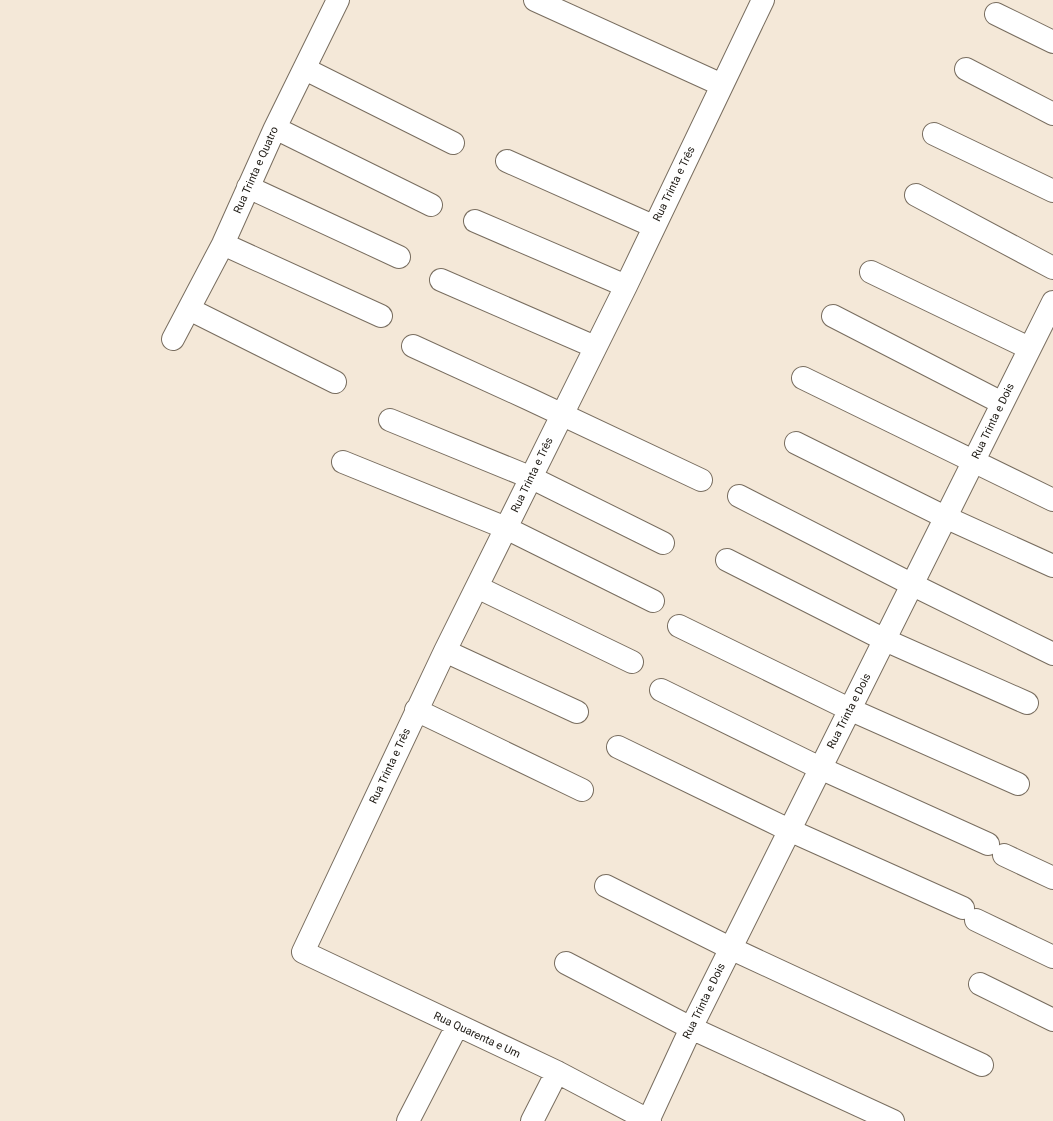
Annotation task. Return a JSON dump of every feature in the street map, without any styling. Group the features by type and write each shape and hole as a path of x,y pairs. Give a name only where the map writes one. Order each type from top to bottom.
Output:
{"street":[{"name":"Rua Trinta e Quatro","path":"173,338 223,244 275,128 338,0"},
{"path":"535,0 722,85"},
{"name":"Rua Trinta e Três","path":"303,952 416,710 626,286 653,226 763,0"},
{"path":"996,14 1053,42"},
{"path":"305,69 453,143"},
{"path":"966,69 1053,114"},
{"path":"275,128 431,205"},
{"path":"934,134 1053,191"},
{"path":"508,161 653,226"},
{"path":"248,187 399,257"},
{"path":"916,195 1053,268"},
{"path":"475,221 626,286"},
{"path":"223,244 381,316"},
{"path":"870,272 1029,348"},
{"path":"441,280 595,347"},
{"name":"Rua Trinta e Dois","path":"649,1121 691,1028 730,948 1053,302"},
{"path":"189,309 335,382"},
{"path":"833,316 1002,403"},
{"path":"413,346 701,480"},
{"path":"803,378 1053,500"},
{"path":"390,420 532,478 663,543"},
{"path":"796,443 945,516 1053,566"},
{"path":"343,462 506,528 653,601"},
{"path":"739,496 911,584 1053,654"},
{"path":"728,560 885,640 1027,703"},
{"path":"477,587 632,662"},
{"path":"678,626 849,709 1018,784"},
{"path":"445,651 577,712"},
{"path":"661,690 820,768 1053,878"},
{"path":"416,710 582,790"},
{"path":"618,747 789,830 969,914 1053,957"},
{"path":"606,886 730,948 982,1065"},
{"name":"Rua Quarenta e Um","path":"303,952 557,1072 649,1121"},
{"path":"566,964 691,1028 893,1121"},
{"path":"980,984 1053,1020"},
{"path":"408,1121 458,1026"},
{"path":"532,1121 557,1072"}]}
